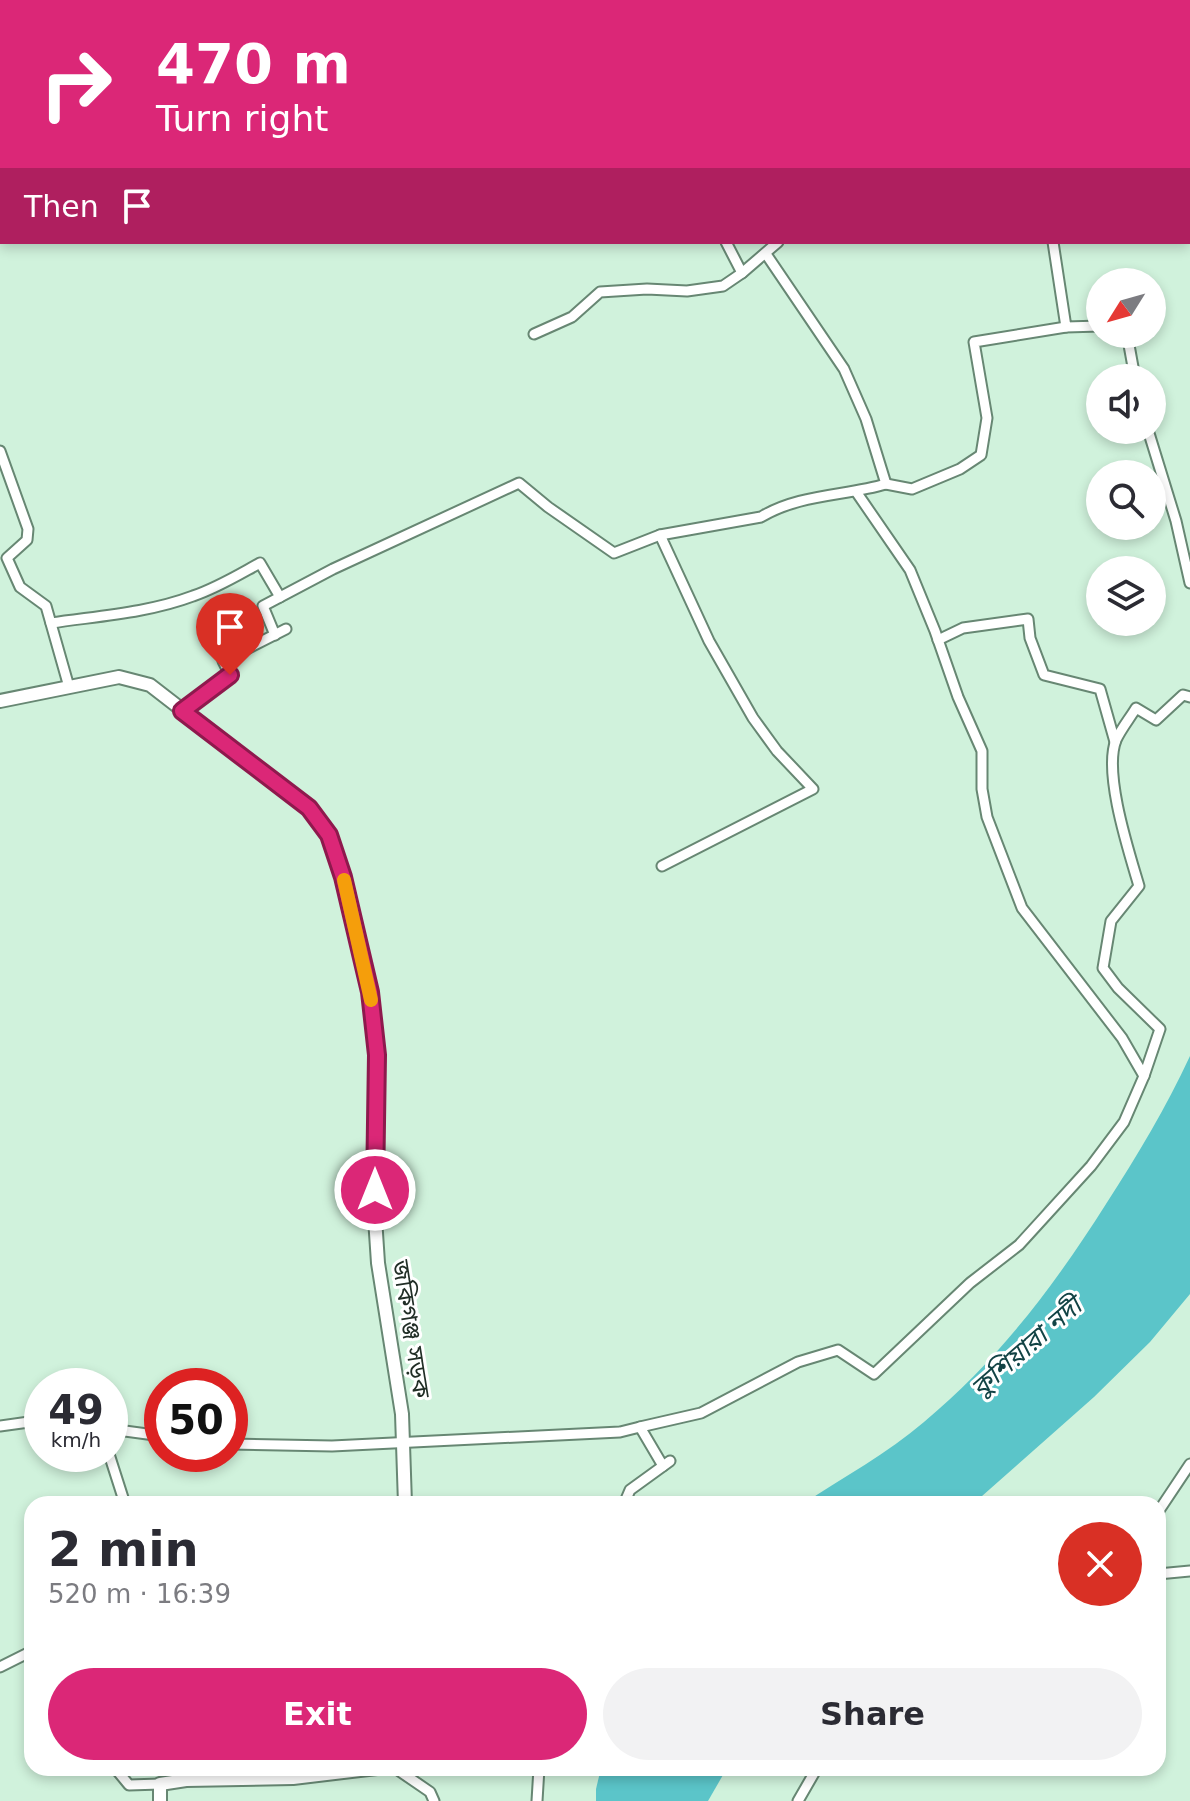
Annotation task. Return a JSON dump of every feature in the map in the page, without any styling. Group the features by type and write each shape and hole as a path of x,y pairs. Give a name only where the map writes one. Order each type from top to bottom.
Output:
{"main road":[{"name":"জকিগঞ্জ সড়ক","path":"0,701 119,677 150,685 309,808 329,835 343,877 370,992 377,1055 375,1218 378,1263 402,1414 405,1496"},
{"path":"160,1801 160,1784 186,1780 310,1776"}],"street":[{"path":"727,244 742,273"},
{"path":"534,334 572,317 600,292 723,286 776,244"},
{"path":"1053,244 1066,327"},
{"path":"766,254 844,369 866,419 886,484"},
{"path":"275,635 263,606 333,569 519,483 614,553 660,535 761,517 776,508 814,498 857,493 886,484 912,489 960,469 981,455 987,418 974,342 1086,326"},
{"path":"1152,444 1176,521 1190,583"},
{"path":"0,451 28,529 27,540 7,558 20,587 46,606 69,687"},
{"path":"857,493 910,570 938,640 958,697 982,751 982,789 987,817 1022,908 1122,1038 1144,1076"},
{"path":"660,535 709,641 753,718 777,751 813,789 662,866"},
{"path":"51,623 132,611 190,598 260,563 280,597"},
{"path":"248,1444 332,1446 620,1432 701,1413 798,1362 838,1350 874,1374 970,1283 1019,1245 1091,1166 1124,1122 1160,1029 1118,988 1103,968 1111,921 1139,886 1123,831 1114,781 1115,742 1100,689 1044,675 1030,638 1028,619 963,628 938,640"},
{"path":"182,711 230,675 223,661 286,629"},
{"path":"1115,742 1136,708 1156,720 1183,695 1190,697"},
{"path":"0,1426 24,1423"},
{"path":"627,1496 630,1490 666,1464 640,1427"},
{"path":"1166,1500 1190,1464"},
{"path":"115,1472 122,1496"},
{"path":"1166,1573 1190,1571"},
{"path":"0,1667 24,1655"},
{"path":"122,1776 129,1785 160,1784"},
{"path":"407,1776 430,1792 434,1801"},
{"path":"537,1801 539,1776"},
{"path":"798,1801 812,1776"}],"water":[{"name":"কুশিয়ারা নদী","path":"1190,1056 1190,1294 1150,1342 1094,1397 982,1496 816,1496 910,1433 951,1398 1001,1347 1086,1234 1151,1132"},
{"path":"599,1776 722,1776 708,1801 596,1801"}],"slow traffic":[{"path":"344,880 371,1000"}],"route":[{"path":"230,675 182,711 309,808 329,835 343,877 370,992 377,1055 375,1190"}]}
